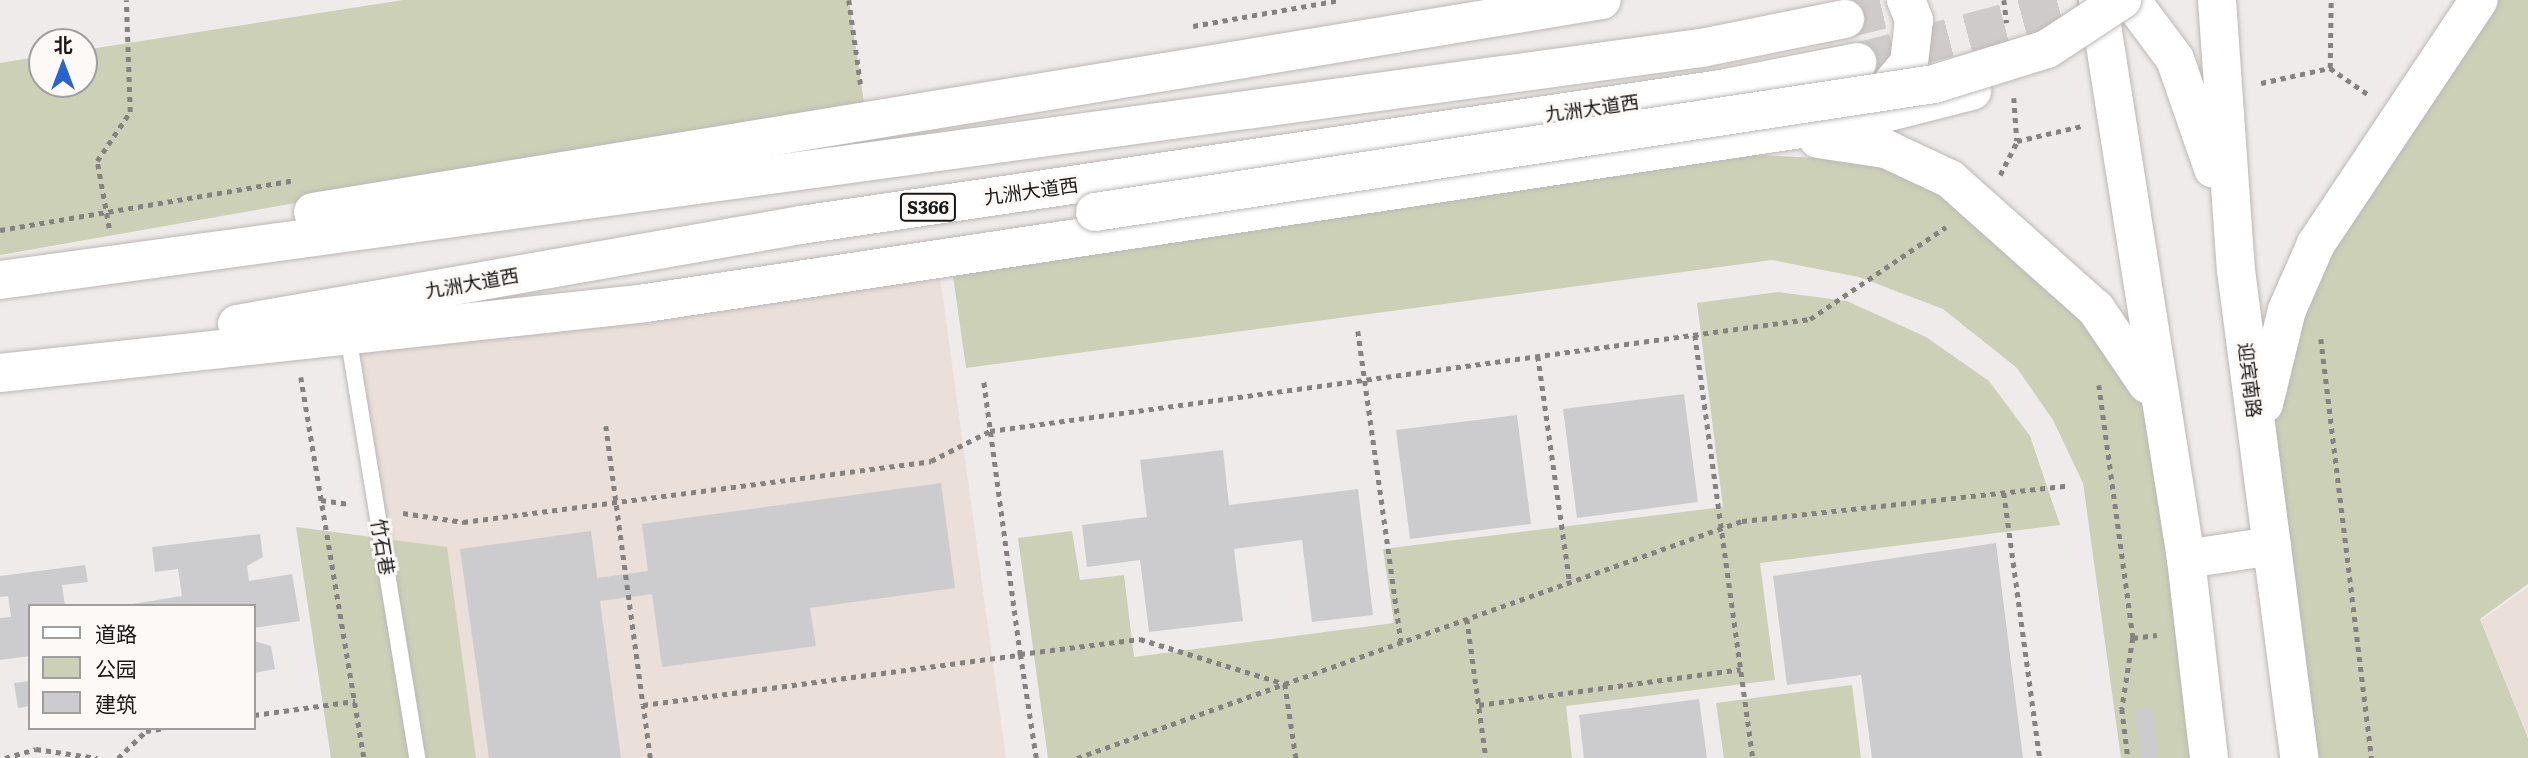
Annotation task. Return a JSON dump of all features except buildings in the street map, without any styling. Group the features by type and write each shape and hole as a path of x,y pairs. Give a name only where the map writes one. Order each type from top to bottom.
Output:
{"main road":[{"path":"0,270 866,118 1602,0"},
{"path":"1854,121 1886,96 1909,63 1914,20 1906,0"},
{"name":"迎宾南路","path":"2217,0 2236,270 2299,758"},
{"path":"2258,438 2287,310 2316,244 2479,0"},
{"path":"0,369 294,363 351,351 646,303 1854,121 2012,76 2049,56 2122,3"},
{"path":"2122,3 2192,96 2236,270"},
{"path":"2122,3 2115,118 2158,406 2186,559 2209,758"},
{"path":"0,369 1095,212 1906,89 2047,49 2122,3"},
{"path":"0,281 1701,48 1845,19"},
{"name":"九洲大道西","path":"0,369 802,225 1721,89 1857,62"},
{"path":"1722,142 1811,139 1886,149 1929,167 1985,207 2095,309 2138,366 2158,406"},
{"path":"2186,559 2272,546"}],"lane":[{"name":"竹石巷","path":"351,351 417,758"}],"path":[{"path":"113,249 97,161 130,112 126,0"},
{"path":"849,0 866,118"},
{"path":"321,500 463,522 930,461 989,431 1810,318 1985,207"},
{"path":"2322,324 2320,354 2372,758"},
{"path":"1358,331 1401,642"},
{"path":"1695,335 1753,758"},
{"path":"351,351 294,363 321,500 364,758"},
{"path":"1538,356 1570,583"},
{"path":"2095,375 2105,399 2133,638 2122,709 2128,758"},
{"path":"983,378 1036,758"},
{"path":"606,426 650,758"},
{"path":"1077,758 1721,528 2066,486"},
{"path":"2004,493 2040,758"},
{"path":"1467,619 1486,758"},
{"path":"2155,621 2159,645"},
{"path":"2133,638 2157,635"},
{"path":"643,705 1140,639 1286,684"},
{"path":"1479,705 1741,669"},
{"path":"1286,684 1296,758"},
{"path":"256,715 355,701"},
{"path":"118,758 146,731 152,730"},
{"path":"5,758 37,749 97,758"}],"shaded area":[{"path":"938,262 1006,758 417,758 349,335"},
{"path":"2528,587 2528,737 2481,620"}],"green space":[{"path":"403,0 849,0 864,103 0,255 0,63 28,58 28,98 98,98 98,48"},
{"path":"2481,0 2528,0 2528,584 2480,619 2528,738 2528,758 2302,758 2275,546 2273,364 2290,311"},
{"path":"1721,153 1859,160 1925,182 2112,347 2148,411 2193,758 2121,758 2083,483 2053,420 2017,368 1943,309 1859,277 1772,260 966,368 953,276"},
{"path":"1778,292 1847,301 1926,337 1989,381 2030,436 2060,525 1760,563 1775,680 1566,706 1572,758 1048,758 1018,538 1072,531 1080,580 1124,575 1134,657 1394,623 1383,549 1723,507 1697,303"},
{"path":"296,527 447,547 476,758 331,758"},
{"path":"1852,685 1861,758 1724,758 1716,703"}],"tunnel":[{"path":"1845,19 1923,0"},
{"path":"1857,62 2092,0"}]}
